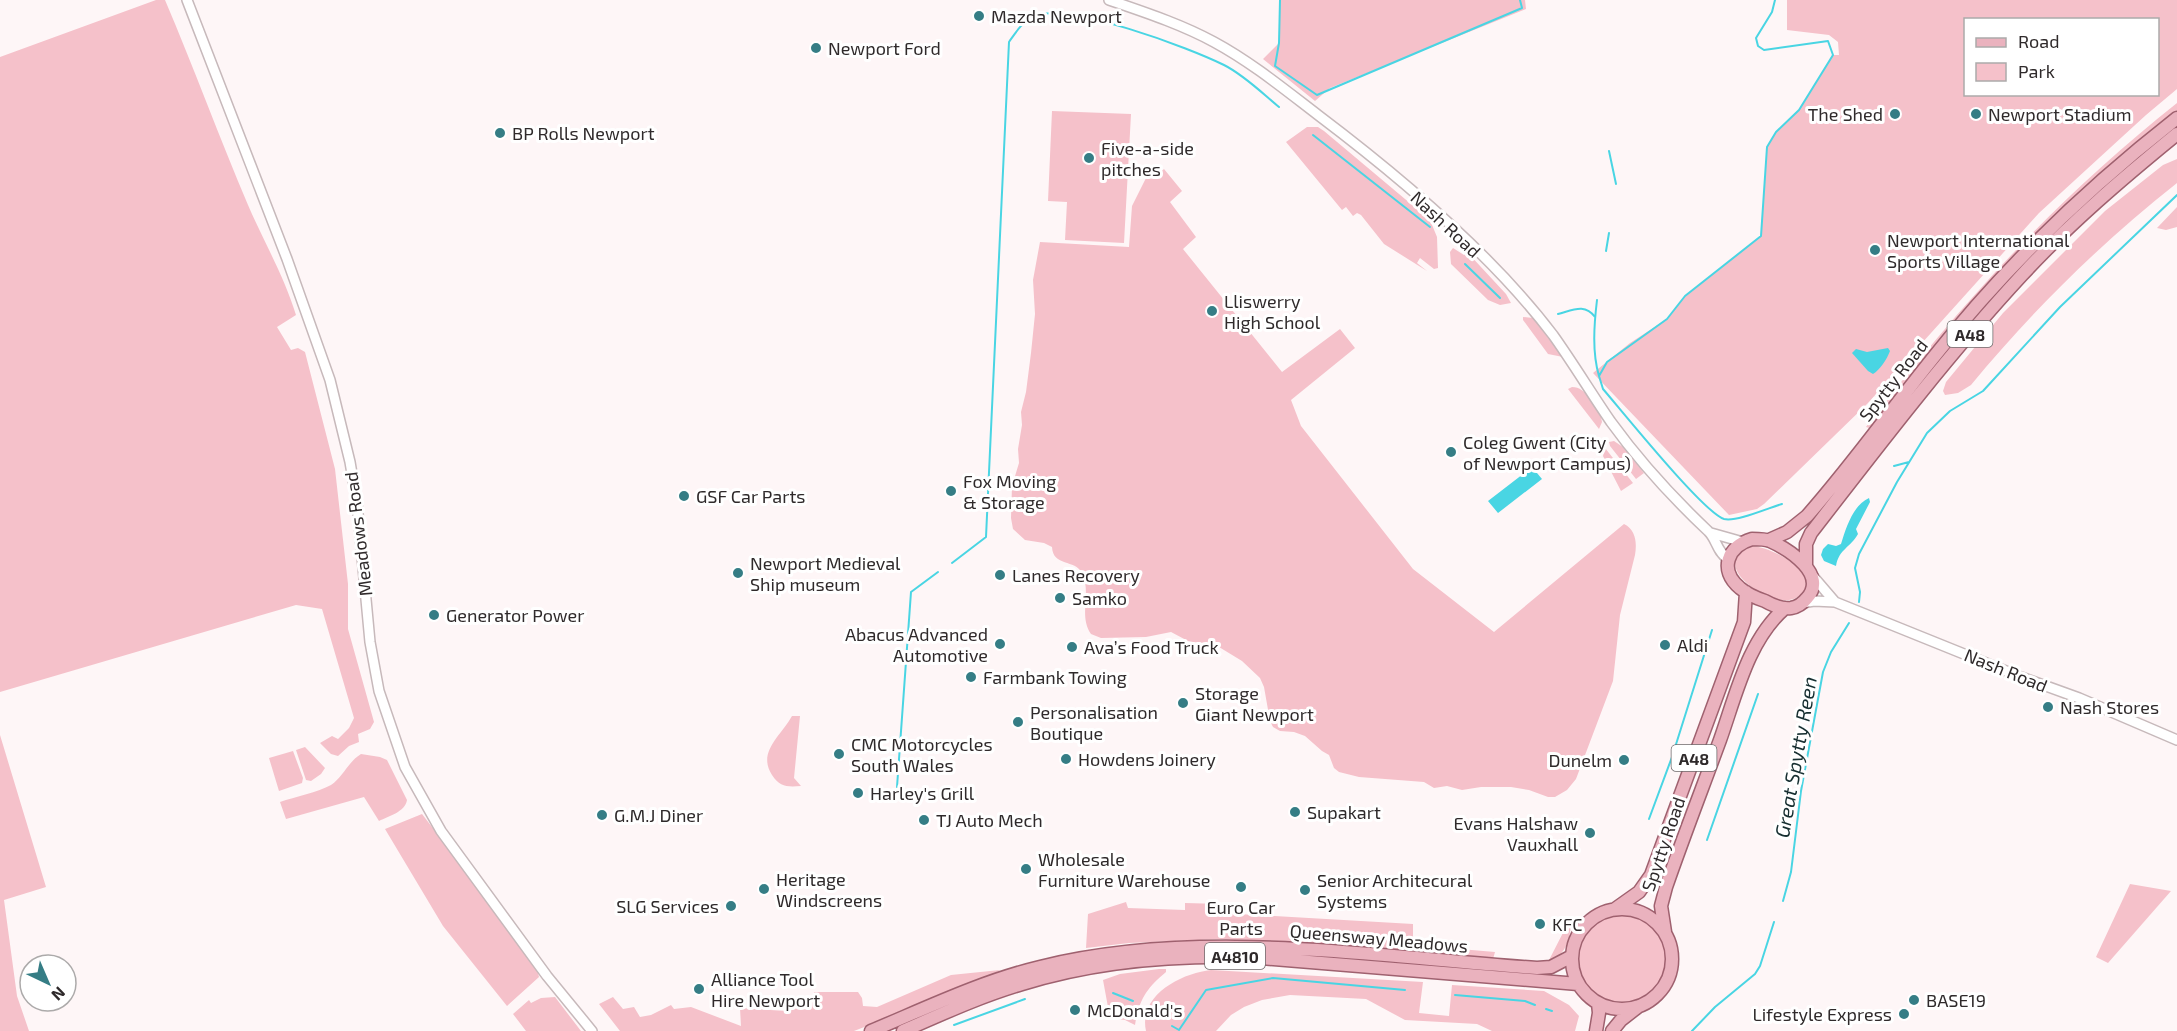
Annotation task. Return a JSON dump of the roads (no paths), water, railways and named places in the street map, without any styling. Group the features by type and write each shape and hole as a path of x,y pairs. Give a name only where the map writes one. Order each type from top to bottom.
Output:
{"main road":[{"name":"Spytty Road","path":"1769,540 1797,526 1821,501 1938,352 2018,262 2077,202 2177,118"},
{"name":"Spytty Road","path":"1808,570 1806,544 1811,533 1974,328 2067,229 2177,134"},
{"name":"A48","path":"1743,542 1752,539 1769,540"},
{"path":"1769,540 1784,549 1808,570"},
{"path":"1743,542 1734,549 1728,559 1729,571 1733,580 1746,592 1771,604 1793,608 1802,603"},
{"name":"A48","path":"1802,603 1812,593 1813,586 1808,570"},
{"name":"Spytty Road","path":"1615,909 1646,884 1655,864 1744,622 1746,592"},
{"name":"Spytty Road","path":"1665,932 1661,906 1666,887 1737,694 1762,635 1772,620 1785,608"},
{"name":"A48","path":"1572,956 1574,942 1584,926 1594,917 1615,909"},
{"path":"1615,909 1643,914 1665,932"},
{"name":"A48","path":"1612,1031 1621,1020 1657,995 1669,977 1672,961 1671,946 1665,932"},
{"name":"Queensway Meadows","path":"871,1031 962,992 1013,974 1081,958 1124,953 1180,948 1282,948 1537,968 1551,967 1572,956"},
{"name":"Queensway Meadows","path":"903,1031 990,994 1040,979 1117,964 1197,956 1249,957 1578,984"},
{"path":"1572,956 1573,970 1578,984 1598,1003 1625,1008 1642,1004"},
{"path":"1596,1031 1598,1003"}],"street":[{"name":"Meadows Road","path":"187,0 307,312 330,380 350,462 357,503 370,642 379,691 405,767 441,831 547,976 592,1031"},
{"name":"Nash Road","path":"1109,0 1178,25 1213,41 1248,62 1341,132 1413,192 1514,288 1553,336 1612,423 1646,467 1711,533 1720,554 1728,559"},
{"name":"Nash Road","path":"1711,533 1743,542"},
{"name":"Nash Road","path":"1808,570 1835,602"},
{"name":"Nash Road","path":"1802,603 1835,602 2079,698 2177,740"}],"water":[{"path":"1888,348 1890,351 1885,361 1873,374 1852,353 1856,349 1867,352"},
{"path":"1532,467 1542,479 1498,513 1488,501"},
{"path":"1869,498 1870,502 1856,529 1858,534 1842,552 1836,566 1824,561 1821,555 1823,549 1828,544 1836,546 1841,544 1854,511"}],"waterway":[{"path":"1280,0 1279,43 1275,66 1317,95 1522,8 1520,0"},
{"path":"1775,0 1772,12 1756,38 1758,46 1764,50 1828,41 1833,55 1799,110 1776,132 1767,147 1761,236 1685,296 1667,319 1607,362 1599,376 1603,389 1681,481 1724,519 1744,517 1782,504"},
{"path":"952,563 986,537 1009,42 1014,35 1030,18 1051,13 1100,21 1158,38 1224,65 1246,79 1279,107"},
{"path":"1313,135 1430,227"},
{"path":"1609,151 1616,184"},
{"name":"Great Spytty Reen","path":"1859,602 1860,592 1855,568 1859,554 1897,482 1927,433 1950,411 1983,391 2060,307 2177,195"},
{"path":"1606,251 1609,233"},
{"path":"1465,264 1500,298"},
{"path":"1597,300 1594,348 1599,376"},
{"path":"1558,314 1583,309 1595,317"},
{"path":"1894,466 1909,462"},
{"path":"897,787 911,592 938,572"},
{"name":"Great Spytty Reen","path":"1783,901 1791,872 1801,791 1823,672 1831,652 1849,623"},
{"path":"1649,819 1672,757 1712,630"},
{"path":"1707,840 1758,694"},
{"name":"Great Spytty Reen","path":"1692,1031 1715,1007 1755,974 1760,966 1774,922"},
{"path":"1172,1026 1179,1030 1206,990 1273,978 1405,990"},
{"path":"1113,993 1133,1001"},
{"path":"1455,995 1525,1001 1535,1005"},
{"path":"954,1025 1025,999"},
{"path":"1546,1009 1552,1011"}],"place":[{"name":"Mazda Newport","path":"979,16"},
{"name":"Newport Ford","path":"816,48"},
{"name":"The Shed","path":"1895,114"},
{"name":"Newport Stadium","path":"1976,114"},
{"name":"BP Rolls Newport","path":"500,133"},
{"name":"Five-a-side pitches","path":"1089,158"},
{"name":"Newport International Sports Village","path":"1875,250"},
{"name":"Lliswerry High School","path":"1212,311"},
{"name":"Coleg Gwent (City of Newport Campus)","path":"1451,452"},
{"name":"Fox Moving & Storage","path":"951,491"},
{"name":"GSF Car Parts","path":"684,496"},
{"name":"Newport Medieval Ship museum","path":"738,573"},
{"name":"Lanes Recovery","path":"1000,575"},
{"name":"Samko","path":"1060,598"},
{"name":"Generator Power","path":"434,615"},
{"name":"Abacus Advanced Automotive","path":"1000,644"},
{"name":"Aldi","path":"1665,645"},
{"name":"Ava’s Food Truck","path":"1072,647"},
{"name":"Farmbank Towing","path":"971,677"},
{"name":"Storage Giant Newport","path":"1183,703"},
{"name":"Nash Stores","path":"2048,707"},
{"name":"Personalisation Boutique","path":"1018,722"},
{"name":"CMC Motorcycles South Wales","path":"839,754"},
{"name":"Howdens Joinery","path":"1066,759"},
{"name":"Dunelm","path":"1624,760"},
{"name":"Harley's Grill","path":"858,793"},
{"name":"Supakart","path":"1295,812"},
{"name":"G.M.J Diner","path":"602,815"},
{"name":"TJ Auto Mech","path":"924,820"},
{"name":"Evans Halshaw Vauxhall","path":"1590,833"},
{"name":"Wholesale Furniture Warehouse","path":"1026,869"},
{"name":"Euro Car Parts","path":"1241,887"},
{"name":"Heritage Windscreens","path":"764,889"},
{"name":"Senior Architecural Systems","path":"1305,890"},
{"name":"SLG Services","path":"731,906"},
{"name":"KFC","path":"1540,924"},
{"name":"Alliance Tool Hire Newport","path":"699,989"},
{"name":"BASE19","path":"1914,1000"},
{"name":"McDonald's","path":"1075,1010"},
{"name":"Lifestyle Express","path":"1904,1014"}]}
